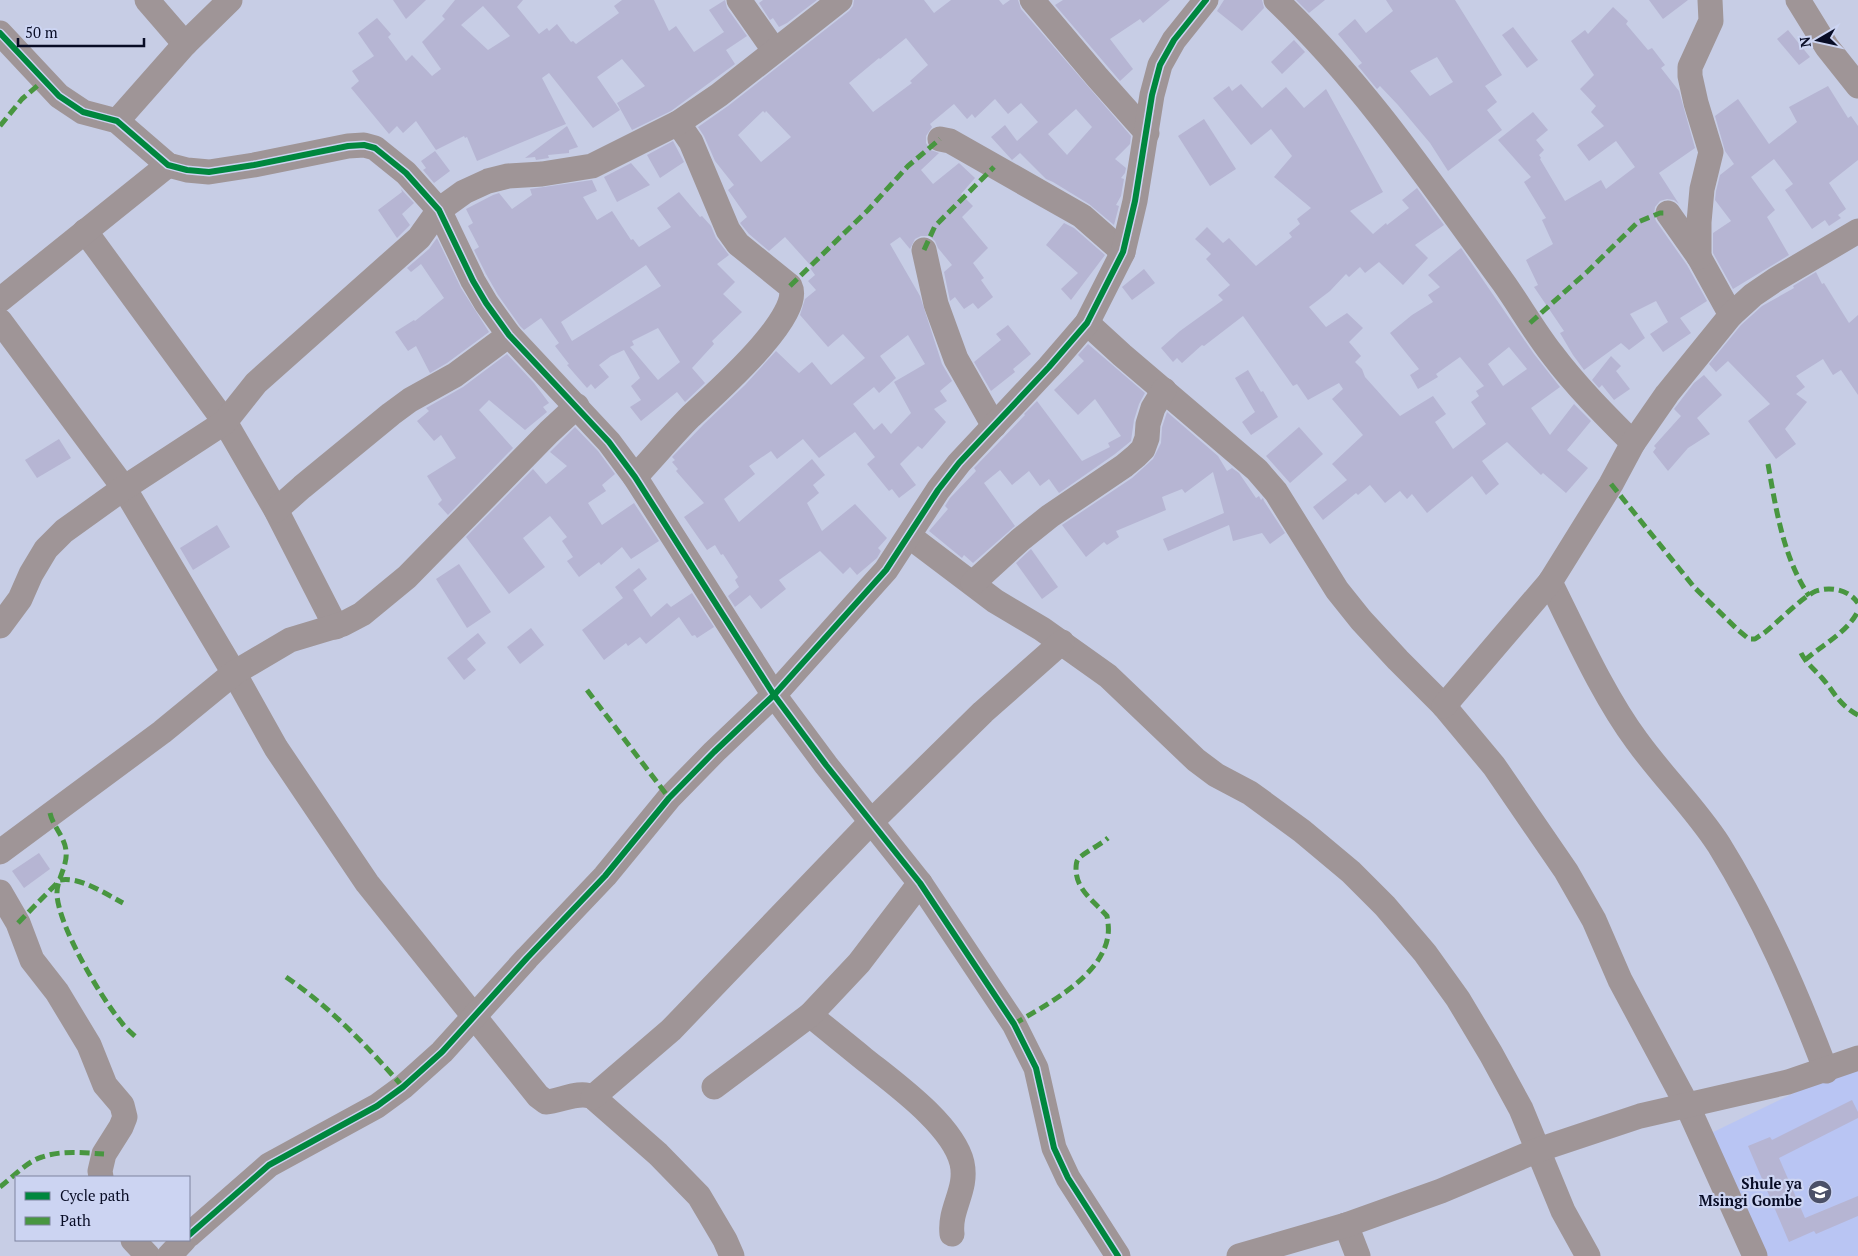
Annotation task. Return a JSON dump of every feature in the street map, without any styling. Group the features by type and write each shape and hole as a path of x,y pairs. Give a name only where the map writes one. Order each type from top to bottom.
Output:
{"street":[{"path":"147,0 185,44"},
{"path":"117,121 185,44 230,0"},
{"path":"740,0 774,50"},
{"path":"0,626 20,599 31,574 46,549 64,531 124,488 224,422 256,383 419,238 439,210 464,192 488,181 508,176 542,174 592,166 678,123 719,96 774,50 840,0"},
{"path":"1032,0 1147,133"},
{"path":"190,1234 269,1165 377,1106 442,1052 605,876 669,798 774,695 886,570 938,490 959,463 1050,367 1087,322 1123,252 1135,201 1152,95 1160,65 1174,40 1206,0"},
{"path":"1276,0 1325,50 1382,116 1505,285 1551,353 1600,410 1633,443"},
{"path":"1699,257 1699,222 1702,189 1711,152 1696,103 1690,67 1711,21 1710,0"},
{"path":"1798,0 1827,47 1858,86"},
{"path":"0,33 59,96 83,112 117,121 168,165 187,170 209,172 348,146 364,145 375,148 406,173 439,210 473,281 509,336 577,406 609,442 635,476 774,695 826,765 920,883 1014,1024 1036,1068 1054,1148 1068,1178 1118,1256"},
{"path":"635,476 689,418 762,346 790,304 792,295 790,286 738,244 728,230 691,142 678,123"},
{"path":"940,139 950,141 1082,216 1123,252"},
{"path":"0,300 168,165"},
{"path":"1668,213 1699,257 1731,315"},
{"path":"1444,706 1550,582 1611,484 1633,443 1667,394 1731,315 1753,295 1775,280 1858,230"},
{"path":"85,231 224,422 276,510 336,626"},
{"path":"924,250 936,304 956,359 994,426"},
{"path":"0,321 124,488 276,748 367,883 538,1096 546,1102 581,1094 593,1097 658,1154 699,1196 725,1240 732,1256"},
{"path":"1087,322 1122,355 1257,470 1276,492 1337,590 1361,620 1444,706 1494,766 1566,871 1594,920 1620,980 1687,1105 1755,1256"},
{"path":"276,510 391,414 410,400 455,375 509,336"},
{"path":"973,583 1020,540 1050,516 1136,456 1147,438 1148,424 1153,408 1164,390"},
{"path":"0,852 162,732 234,674 290,640 336,626 362,614 407,577 549,432 577,406"},
{"path":"909,536 996,601 1062,642 1108,676 1196,760 1216,775 1250,793 1302,831 1351,872 1385,906 1425,953 1458,999 1492,1054 1521,1109 1564,1211 1588,1256"},
{"path":"1550,582 1607,695 1622,719 1648,756 1700,818 1739,878 1758,913 1794,990 1826,1071"},
{"path":"593,1097 671,1030 871,822 983,712 1062,642"},
{"path":"714,1087 810,1015 859,963 920,883"},
{"path":"0,892 18,923 32,960 56,992 89,1045 105,1085 122,1105 125,1117 104,1154 100,1171 101,1176"},
{"path":"810,1015 907,1094 930,1116 958,1151 962,1165 962,1192 952,1217 952,1234"},
{"path":"1239,1256 1346,1225 1441,1191 1538,1150 1640,1116 1788,1082 1826,1071 1858,1058"},
{"path":"1346,1225 1358,1256"},
{"path":"134,1241 148,1256"},
{"path":"169,1256 183,1241"}],"shaded area":[{"path":"1858,1062 1858,1256 1763,1256 1705,1136"}],"building":[{"path":"393,0 426,0 406,19"},
{"path":"455,0 523,0 517,7 539,34 547,28 549,31 557,24 571,42 573,41 576,44 619,13 614,6 622,0 654,0 669,31 676,26 694,52 724,32 709,10 725,0 727,8 747,36 726,50 735,64 671,111 632,130 617,103 645,86 622,59 597,77 620,110 593,128 549,73 542,78 566,124 477,161 467,137 465,138 464,136 436,150 416,121 403,133 397,126 389,134 351,88 359,81 352,71 374,56 358,33 377,18 391,34 388,37 406,61 412,55 432,76 441,69 422,42 445,19 442,16","holes":["483,6 510,36 488,50 461,25"]},
{"path":"763,0 817,0 779,27 773,18 770,20 759,3"},
{"path":"854,0 924,0 934,13 951,0 999,0 1003,5 1010,0 1018,0 1021,9 1131,136 1130,144 1115,159 1126,168 1121,178 1124,179 1121,196 1116,205 1119,206 1114,225 1089,204 1046,179 1020,153 1012,160 991,137 1005,125 1017,141 1038,122 1021,103 1008,114 995,99 975,118 972,114 967,119 954,104 930,124 932,127 926,136 926,143 931,150 939,153 921,170 933,184 959,163 975,178 961,194 973,206 962,217 988,248 973,263 984,278 981,280 993,297 978,309 973,303 964,309 955,297 950,301 944,272 952,265 938,248 935,241 929,236 921,236 915,239 910,249 900,237 890,244 920,296 942,364 952,381 940,391 947,401 934,409 946,422 922,449 918,446 900,464 916,485 899,498 892,489 889,491 867,464 875,457 855,432 819,458 803,439 777,459 771,451 749,466 755,474 724,499 739,522 812,459 825,475 813,485 819,493 807,503 822,531 855,504 887,538 878,548 881,551 877,558 857,575 850,567 843,574 820,551 779,580 786,589 761,609 750,595 735,607 728,596 739,587 735,580 738,577 715,545 707,550 684,517 704,503 676,471 678,469 672,462 675,460 672,457 745,385 776,351 799,373 812,362 831,385 865,358 843,334 828,347 800,315 805,299 816,290 808,281 815,275 810,268 812,267 785,237 769,251 749,234 740,223 747,217 728,190 734,185 715,161 698,127 728,106 853,6","holes":["906,38 928,65 910,81 912,83 873,112 849,83","1076,109 1092,127 1067,155 1048,134","763,111 765,113 766,111 791,137 761,162 738,135","908,335 925,364 894,382 911,413 891,434 882,423 874,430 853,404 874,387 879,393 896,378 880,356"]},
{"path":"1063,0 1170,0 1143,23 1140,19 1110,39 1133,69 1120,81 1055,5"},
{"path":"1224,0 1262,0 1264,8 1242,31 1217,11"},
{"path":"1296,0 1325,0 1309,13"},
{"path":"1386,0 1455,0 1502,75 1485,86 1497,102 1487,110 1502,130 1448,171 1430,143 1398,105 1380,86 1377,89 1358,66 1362,63 1338,34 1355,19 1366,33 1393,11","holes":["1437,57 1453,82 1430,96 1410,71"]},
{"path":"1649,0 1688,0 1663,19"},
{"path":"1613,7 1628,21 1626,24 1648,50 1652,48 1665,65 1661,68 1679,91 1695,148 1659,173 1679,204 1674,200 1660,201 1655,207 1654,215 1656,221 1687,265 1707,301 1680,318 1691,333 1663,352 1650,334 1668,322 1656,301 1630,314 1645,338 1629,350 1621,343 1584,370 1560,333 1564,331 1534,287 1538,285 1526,260 1553,244 1542,220 1546,218 1524,182 1531,177 1498,140 1533,112 1548,130 1536,140 1544,150 1539,155 1540,159 1565,201 1601,180 1606,189 1635,167 1616,141 1589,161 1577,145 1604,126 1591,112 1596,106 1580,89 1594,75 1571,41 1585,30 1588,34"},
{"path":"1513,27 1538,60 1527,68 1502,35"},
{"path":"1788,30 1810,57 1799,65 1777,39"},
{"path":"1294,40 1305,52 1282,74 1271,62"},
{"path":"1241,84 1262,108 1286,87 1304,108 1326,89 1383,192 1350,211 1373,234 1409,208 1402,200 1417,188 1444,225 1415,245 1428,258 1403,285 1379,262 1365,273 1360,267 1349,277 1346,274 1330,291 1309,307 1326,327 1347,313 1363,328 1349,342 1361,356 1355,362 1362,369 1365,377 1400,416 1433,396 1446,414 1435,422 1453,449 1486,424 1471,402 1479,396 1476,391 1484,386 1460,357 1436,374 1438,377 1418,389 1410,375 1419,369 1390,333 1412,315 1433,302 1428,295 1440,287 1428,275 1461,248 1534,354 1560,387 1531,408 1550,435 1574,404 1591,421 1567,450 1588,468 1566,493 1543,473 1541,475 1507,442 1482,461 1499,484 1486,495 1472,476 1427,513 1412,494 1407,499 1400,491 1385,503 1370,485 1358,495 1356,493 1323,520 1313,507 1347,480 1332,464 1363,435 1332,399 1343,389 1339,383 1308,400 1297,384 1293,386 1243,316 1204,346 1202,345 1182,363 1177,358 1173,362 1161,348 1180,331 1223,300 1218,295 1230,285 1206,259 1211,254 1195,239 1207,227 1223,243 1229,238 1256,266 1292,237 1289,233 1300,224 1297,219 1311,208 1274,177 1292,156 1271,129 1251,145 1213,98 1229,86 1232,91","holes":["1509,347 1527,369 1503,386 1488,364"]},
{"path":"1828,86 1848,118 1851,116 1858,126 1858,160 1829,183 1846,209 1838,215 1841,218 1829,226 1825,220 1812,229 1785,190 1793,184 1774,159 1751,177 1775,210 1767,217 1789,255 1733,289 1713,253 1713,233 1731,221 1715,200 1716,191 1720,175 1734,164 1725,151 1715,116 1738,99 1769,144 1797,122 1789,107"},
{"path":"1204,119 1236,169 1210,186 1178,136"},
{"path":"567,126 578,147 569,150 569,153 548,155 549,158 536,160 535,157 525,158"},
{"path":"673,141 684,162 660,178 647,155"},
{"path":"435,151 450,171 434,183 423,170 426,168 421,161"},
{"path":"631,163 650,185 617,202 604,177"},
{"path":"592,180 597,191 583,197 597,220 612,211 631,240 633,239 639,247 671,227 657,208 679,192 700,217 702,216 711,226 716,238 729,255 717,264 735,282 723,294 742,312 712,341 714,344 692,368 705,383 685,402 677,392 641,421 630,407 641,400 631,386 640,378 624,350 611,356 599,365 609,377 595,389 591,384 587,388 567,365 569,364 555,346 559,343 541,318 524,330 520,326 498,295 474,250 479,247 468,226 473,223 466,209 499,193 512,209 532,195 530,189","holes":["646,265 661,286 572,341 561,322","658,328 680,362 658,380 630,347 634,345 632,341"]},
{"path":"401,189 414,203 402,214 410,225 397,238 378,210 402,192"},
{"path":"1064,223 1074,228 1105,255 1071,300 1061,289 1078,273 1046,245"},
{"path":"437,238 461,288 489,332 430,373 416,346 408,351 395,332 415,321 444,298 421,264 411,272 407,268 429,249"},
{"path":"1144,269 1155,283 1132,300 1122,287"},
{"path":"1816,272 1849,323 1858,315 1858,395 1841,370 1833,375 1823,359 1796,376 1805,387 1796,394 1807,402 1785,429 1796,444 1776,459 1748,421 1770,404 1728,361 1716,372 1709,364 1741,325 1762,306 1794,288 1793,286"},
{"path":"1008,325 1031,354 1013,369 1015,372 991,391 974,362 1001,340 996,334"},
{"path":"1088,344 1145,393 1134,420 1131,441 1059,493 1049,479 1040,486 1029,471 1012,485 1000,470 984,483 1015,526 973,563 964,555 962,558 929,531 948,509 945,506 950,498 976,471 974,468 1037,401 1082,461 1110,447 1108,443 1121,436 1095,399 1078,415 1054,390 1084,361 1078,355"},
{"path":"507,354 534,383 549,403 543,407 547,412 525,430 489,400 479,410 513,448 448,515 438,504 442,500 427,476 456,458 441,435 434,441 417,421 429,411 426,408 463,387"},
{"path":"1611,356 1621,366 1616,371 1630,389 1614,400 1602,385 1599,388 1592,380"},
{"path":"1248,370 1278,417 1251,435 1242,422 1255,412 1235,378"},
{"path":"1704,375 1722,395 1697,418 1710,434 1688,448 1668,471 1653,452 1656,448 1654,446 1681,416 1674,409 1694,383"},
{"path":"1167,412 1218,456 1227,471 1232,468 1239,473 1256,498 1259,496 1261,500 1263,498 1285,533 1270,544 1262,533 1233,541 1229,525 1168,551 1163,539 1224,513 1213,472 1185,493 1182,489 1162,497 1166,510 1116,531 1119,537 1107,545 1104,542 1086,557 1062,525 1132,478 1153,459 1161,443 1162,427"},
{"path":"575,427 598,451 615,474 602,485 606,491 588,503 602,525 634,503 659,541 631,559 622,547 601,565 599,562 579,577 567,561 573,557 562,541 567,537 550,516 523,538 545,567 509,594 466,537 533,469 546,484 567,466 550,452"},
{"path":"1299,427 1323,454 1290,483 1266,456"},
{"path":"59,439 71,458 37,478 25,460"},
{"path":"217,525 230,547 193,570 180,548"},
{"path":"1031,549 1058,587 1042,599 1016,563"},
{"path":"459,564 491,612 467,628 436,579"},
{"path":"639,568 647,579 633,590 651,617 667,603 671,607 692,593 714,627 697,638 695,635 692,636 679,617 646,644 640,637 628,646 626,643 604,660 582,630 623,598 615,587"},
{"path":"531,628 544,645 520,664 507,647"},
{"path":"478,633 486,643 467,659 476,670 464,680 447,658"},
{"path":"39,853 50,869 24,888 12,871"},
{"path":"1852,1100 1858,1112 1858,1118 1779,1158 1805,1218 1858,1196 1858,1216 1816,1234 1814,1231 1789,1242 1748,1146 1770,1137 1772,1140"}],"marked path":[{"path":"0,126 22,99 43,81"},
{"path":"790,286 868,210 908,166 940,139"},
{"path":"924,250 935,226 994,167"},
{"path":"1530,323 1588,271 1638,222 1660,213 1668,213"},
{"path":"1768,464 1787,549 1800,581 1809,596"},
{"path":"1611,484 1694,587 1749,639 1755,639 1764,633 1797,604 1816,591 1839,590 1850,595 1858,603"},
{"path":"1805,660 1848,626 1858,611"},
{"path":"1801,653 1842,703 1858,715"},
{"path":"587,690 669,798"},
{"path":"50,813 64,841 66,851 65,862 57,889 65,925 82,962 103,997 113,1012 138,1039"},
{"path":"1014,1024 1071,988 1096,964 1104,950 1108,933 1107,916 1082,889 1077,876 1076,866 1079,858 1108,838"},
{"path":"18,923 60,880 67,879 84,883 123,903"},
{"path":"286,977 318,1001 348,1028 403,1087"},
{"path":"0,1187 25,1166 42,1157 65,1153 104,1154"}],"cycle path":[{"path":"190,1234 269,1165 377,1106 403,1087 442,1052 527,958 605,876 669,798 774,695 886,570 938,490 959,463 1049,367 1087,323 1123,252 1135,201 1152,95 1160,65 1174,40 1206,0"},
{"path":"0,33 59,96 83,112 117,121 168,165 187,170 209,172 348,146 364,145 375,148 406,173 439,210 473,281 486,303 509,335 609,442 635,477 774,695 826,765 920,883 1014,1024 1036,1068 1054,1148 1068,1178 1118,1256"}],"place":[{"name":"Shule ya Msingi Gombe","path":"1820,1192"}]}
